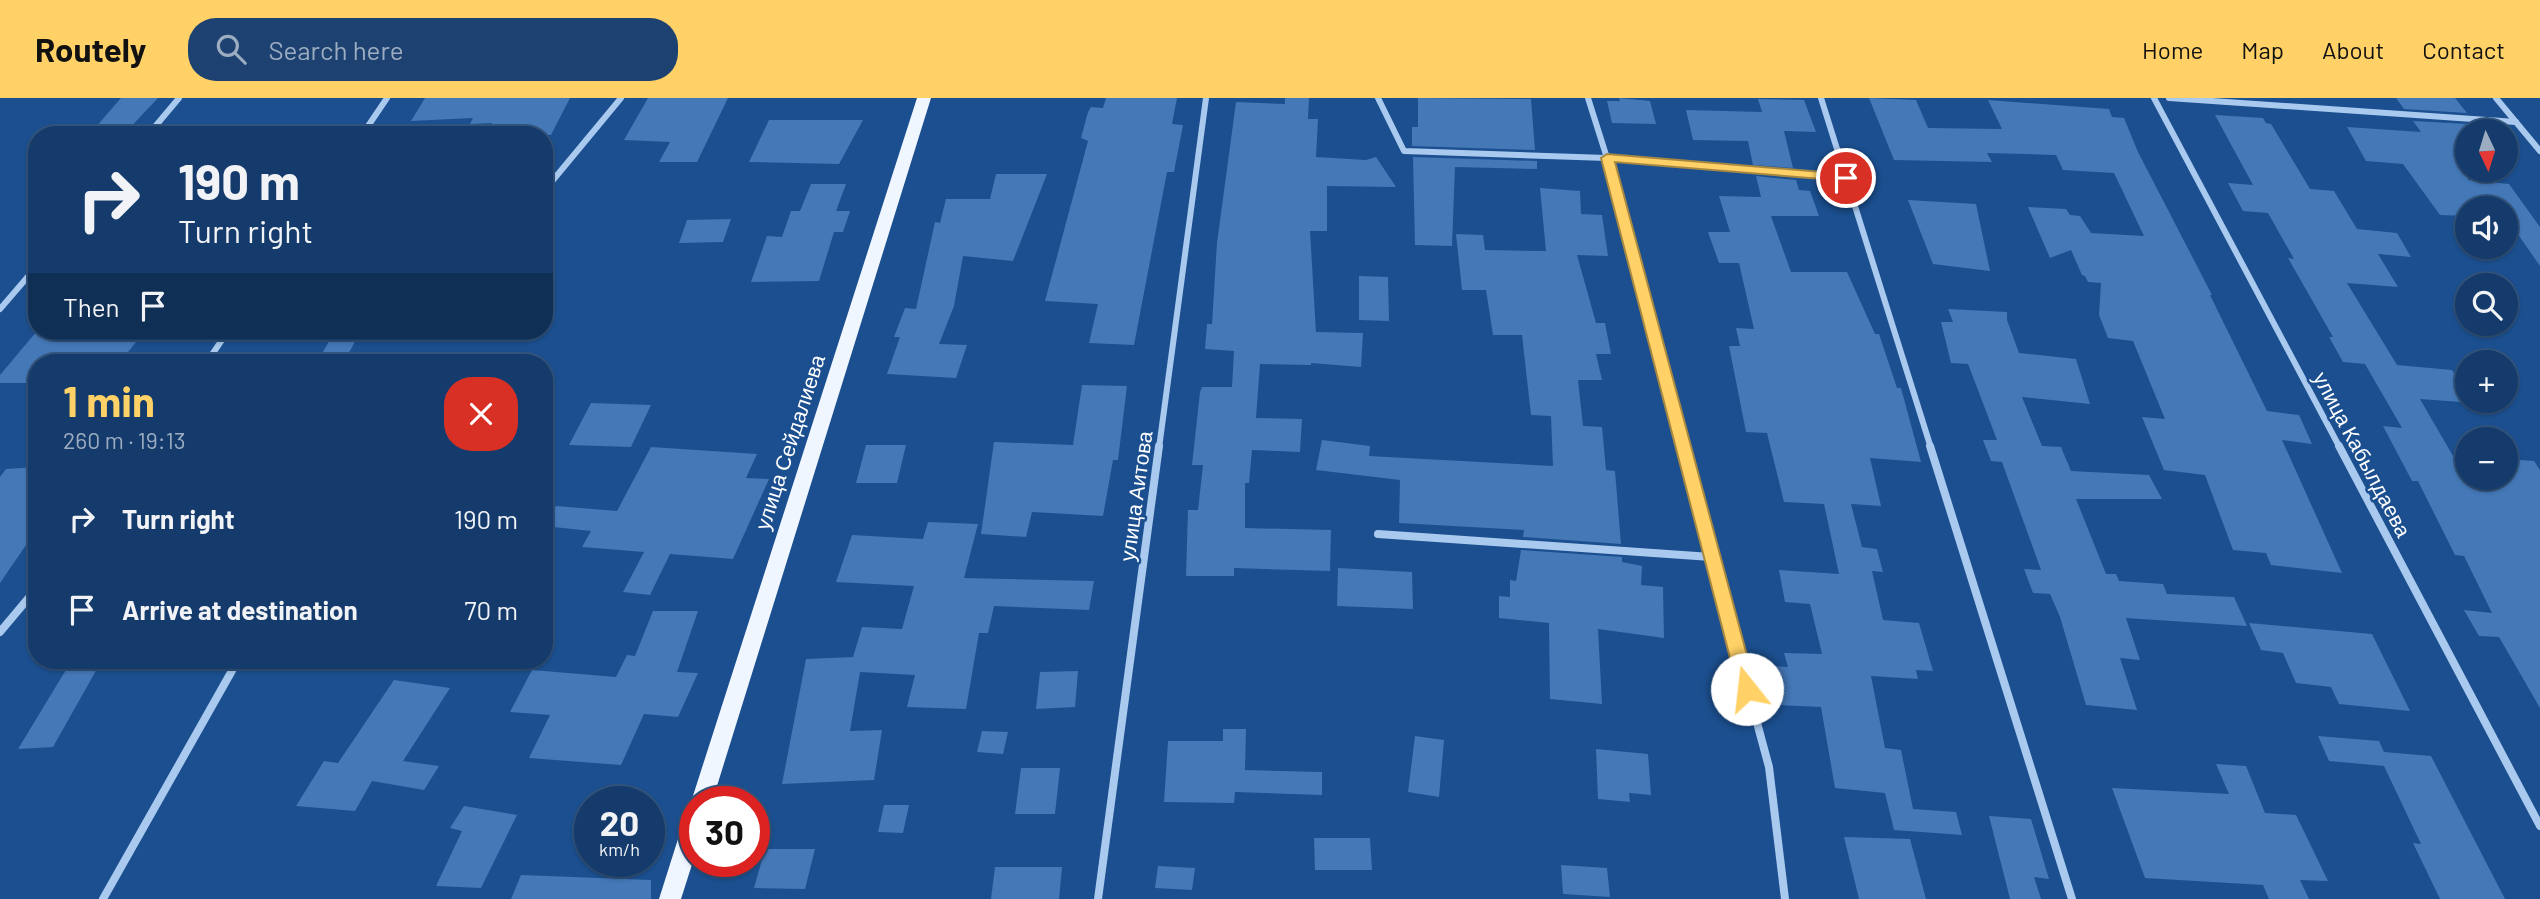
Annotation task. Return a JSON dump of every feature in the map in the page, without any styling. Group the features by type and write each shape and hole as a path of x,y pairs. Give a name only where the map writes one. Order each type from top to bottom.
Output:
{"main road":[{"name":"улица Сейдалиева","path":"706,786 924,98"},
{"path":"670,899 679,871"}],"street":[{"path":"156,126 179,98"},
{"path":"368,126 387,98"},
{"path":"553,180 621,98"},
{"name":"улица Аитова","path":"1098,899 1206,98"},
{"path":"1378,98 1404,151 1607,158 1846,178"},
{"path":"1588,98 1607,158 1769,767 1785,899"},
{"path":"1821,98 2072,899"},
{"name":"улица Кабылдаева","path":"2154,98 2540,825"},
{"path":"2169,98 2473,119"},
{"path":"2496,98 2514,119"},
{"path":"2518,124 2540,151"},
{"path":"0,309 28,276"},
{"path":"1378,534 1711,557"},
{"path":"0,632 28,599"},
{"path":"103,899 233,669"}],"building":[{"path":"121,98 158,98 132,126 97,126"},
{"path":"425,98 570,98 553,131 553,126 470,124 473,118 411,121"},
{"path":"648,98 728,98 697,162 659,162 670,142 624,140"},
{"path":"1106,98 1177,98 1172,124 1183,125 1174,172 1167,172 1134,345 1089,343 1098,304 1045,301 1088,141 1081,138 1088,112 1091,107 1103,108"},
{"path":"1285,98 1309,98 1308,119 1318,119 1316,157 1366,160 1376,157 1396,187 1327,186 1327,231 1310,231 1316,332 1363,333 1361,367 1311,363 1260,364 1256,418 1302,419 1300,452 1252,450 1249,483 1245,483 1245,528 1331,530 1330,571 1234,568 1234,576 1186,576 1188,510 1198,510 1203,465 1192,465 1200,392 1202,387 1232,387 1234,351 1205,349 1207,324 1212,324 1217,243 1236,102 1285,104"},
{"path":"1418,98 1531,99 1535,150 1412,146 1412,127 1418,127"},
{"path":"1619,98 1650,101 1656,124 1612,123 1607,101 1620,101"},
{"path":"1869,98 1916,100 1928,128 2002,129 1988,100 2109,109 2112,117 2124,118 2138,152 2212,295 2267,411 2299,415 2312,444 2282,440 2342,573 2271,565 2266,553 2233,550 2205,475 2164,470 2142,417 2165,419 2133,341 2108,338 2099,315 2101,283 2088,282 2071,250 2050,258 2028,207 2066,209 2070,215 2080,216 2091,233 2144,236 2114,173 2063,170 2056,155 1987,153 1992,162 1894,160"},
{"path":"2396,98 2455,98 2467,113 2404,109"},
{"path":"1758,99 1804,100 1816,132 1784,131 1793,168 1753,165 1748,141 1693,140 1686,110 1762,112"},
{"path":"2215,115 2263,118 2266,123 2271,124 2310,189 2334,191 2357,229 2397,233 2411,257 2378,254 2398,287 2347,283 2397,365 2452,370 2455,374 2455,402 2420,399 2455,456 2455,490 2518,490 2518,460 2534,461 2540,470 2540,708 2499,637 2479,636 2464,610 2492,613 2464,556 2455,555 2418,481 2412,481 2383,426 2402,428 2365,364 2343,362 2329,337 2333,337 2288,258 2294,259 2268,213 2243,211 2228,183 2253,185"},
{"path":"769,120 863,120 839,164 749,162"},
{"path":"2413,121 2455,123 2455,182 2509,184 2518,196 2455,196 2455,216 2440,215 2403,164 2366,161 2347,127 2421,132"},
{"path":"1413,157 1537,161 1537,169 1455,167 1452,246 1415,245"},
{"path":"996,174 1047,174 1013,261 963,256 954,306 939,344 967,345 956,378 887,374 900,337 894,337 905,308 916,309 935,222 940,223 946,199 990,199"},
{"path":"1756,176 1796,180 1799,190 1810,191 1819,216 1771,216 1791,272 1847,272 1875,334 1879,334 1897,388 1901,388 1921,462 1870,458 1881,506 1851,504 1862,547 1877,549 1883,572 1872,571 1883,620 1919,623 1933,671 1916,670 1918,679 1871,676 1885,748 1901,750 1913,809 1956,812 1962,835 1894,830 1885,793 1835,788 1821,707 1777,705 1768,666 1788,667 1784,653 1822,654 1810,604 1785,602 1779,570 1839,574 1824,504 1784,502 1767,433 1746,432 1729,346 1740,346 1736,328 1754,329 1739,263 1719,263 1708,232 1730,232 1719,196 1761,197"},
{"path":"811,184 846,184 836,211 850,211 843,232 834,232 819,281 751,282 767,236 782,237 791,211 800,211"},
{"path":"1540,188 1580,191 1581,214 1602,215 1608,256 1577,255 1596,323 1605,323 1611,354 1596,354 1602,380 1578,380 1583,426 1602,427 1606,470 1615,471 1621,544 1523,537 1524,530 1399,523 1400,480 1316,470 1322,440 1370,446 1369,456 1553,466 1551,416 1531,415 1522,335 1493,335 1486,290 1462,290 1456,234 1483,235 1485,250 1546,251"},
{"path":"2518,196 2540,227 2540,266 2518,234"},
{"path":"1908,200 1976,204 1990,271 1933,264"},
{"path":"731,219 723,242 679,243 687,220"},
{"path":"1359,276 1388,277 1389,321 1359,320"},
{"path":"1948,309 2007,312 2007,320 2019,353 2076,359 2090,404 2022,397 2042,446 2061,447 2071,471 2149,475 2162,499 2076,499 2106,574 2116,574 2119,581 2163,584 2167,594 2234,597 2247,626 2126,618 2140,660 2120,658 2137,710 2086,705 2060,617 2050,594 2033,593 2024,569 2041,570 2002,462 1991,461 1983,440 1997,440 1968,364 1951,363 1941,322 1953,322"},
{"path":"29,340 138,340 126,354 28,354 28,383 0,383 0,375"},
{"path":"330,340 356,340 348,354 322,354"},
{"path":"1082,385 1127,386 1118,460 1113,460 1103,516 1032,512 1026,537 981,534 994,442 1073,445"},
{"path":"591,403 651,405 631,447 569,445"},
{"path":"866,445 906,445 897,483 856,483"},
{"path":"651,447 757,454 746,478 769,479 733,559 670,554 650,595 623,592 644,552 582,547 591,531 553,527 553,511 556,506 617,511"},
{"path":"28,468 28,542 0,583 0,477 6,469"},
{"path":"928,522 978,524 964,578 1094,581 1089,610 994,606 988,633 979,633 966,709 907,707 915,675 860,672 850,731 882,730 874,780 782,784 806,659 853,657 862,627 902,629 914,586 836,582 852,535 923,539"},
{"path":"1521,550 1622,557 1622,562 1642,566 1641,585 1663,587 1664,638 1598,629 1602,704 1550,699 1549,623 1499,618 1499,596 1510,597 1510,580 1516,581"},
{"path":"1338,568 1412,572 1413,609 1337,606"},
{"path":"653,611 698,611 677,672 698,673 678,717 644,714 621,765 529,758 550,715 510,712 532,670 616,677 627,655 635,656"},
{"path":"2249,623 2372,634 2410,711 2339,704 2331,687 2296,683 2283,653 2261,650"},
{"path":"67,669 97,669 53,747 18,749"},
{"path":"1078,671 1075,707 1036,709 1040,672"},
{"path":"394,680 450,688 403,761 439,766 424,790 372,781 355,811 296,806 324,761 338,763"},
{"path":"1223,729 1246,729 1245,770 1322,772 1322,795 1235,792 1234,803 1164,802 1168,741 1223,741"},
{"path":"982,731 1008,732 1003,754 977,752"},
{"path":"1415,736 1444,740 1439,797 1408,792"},
{"path":"2318,736 2379,741 2384,752 2431,756 2505,899 2440,899 2413,843 2421,844 2384,766 2329,761"},
{"path":"1596,749 1648,754 1651,795 1629,793 1630,802 1598,799"},
{"path":"2216,764 2246,766 2265,813 2296,815 2328,881 2300,880 2309,899 2269,899 2263,885 2145,878 2112,788 2229,794"},
{"path":"1021,768 1060,768 1055,814 1015,814"},
{"path":"884,805 909,805 903,833 878,832"},
{"path":"464,806 517,815 481,888 436,886 462,831 450,828"},
{"path":"1989,816 2031,819 2049,879 2034,877 2041,899 2010,899"},
{"path":"1844,837 1910,839 1926,899 1859,899"},
{"path":"1314,838 1370,838 1372,870 1315,870"},
{"path":"770,849 815,849 805,889 754,888 757,877 770,877"},
{"path":"1561,865 1607,868 1610,897 1563,894"},
{"path":"1158,866 1195,868 1192,890 1155,888"},
{"path":"995,867 1062,867 1059,899 991,899"},
{"path":"521,875 651,880 651,899 511,899"}],"route":[{"path":"1747,689 1607,158 1846,178"}]}
